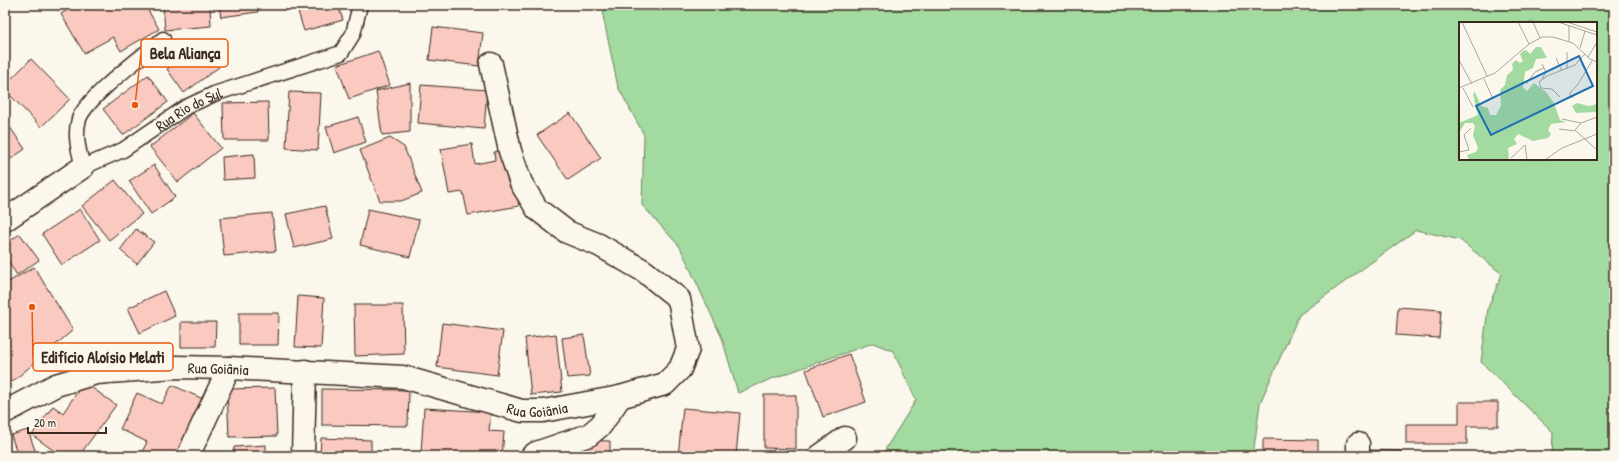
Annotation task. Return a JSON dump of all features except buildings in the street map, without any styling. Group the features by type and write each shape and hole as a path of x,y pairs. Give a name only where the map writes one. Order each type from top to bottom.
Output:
{"street":[{"name":"Rua Goiânia","path":"5,412 56,385 96,373 175,367 229,368 403,377 522,411 543,411 620,397 665,384 680,368 688,348 679,299 644,271 599,245 567,232 538,209 521,183 510,151 491,64"},
{"name":"Rua Rio do Sul","path":"5,220 82,168"},
{"path":"188,456 229,368"},
{"path":"303,456 306,372"},
{"path":"532,456 536,453 589,435 601,425 620,397"},
{"path":"820,456 845,438"}],"lane":[{"name":"Rua Rio do Sul","path":"82,168 123,150 186,107 214,94 341,53 353,34 360,5"},
{"path":"82,168 77,142 79,119 96,96 163,39"}],"green space":[{"path":"605,5 1614,5 1614,456 1552,456 1553,432 1481,362 1488,308 1502,274 1460,240 1416,230 1299,315 1260,403 1253,456 881,456 916,400 893,351 873,343 771,379 738,393 722,338 680,247 642,205 644,135 618,87 603,16"}],"place":[{"name":"Bela Aliança","path":"135,105"},
{"name":"Edifício Aloísio Melati","path":"32,307"}]}
